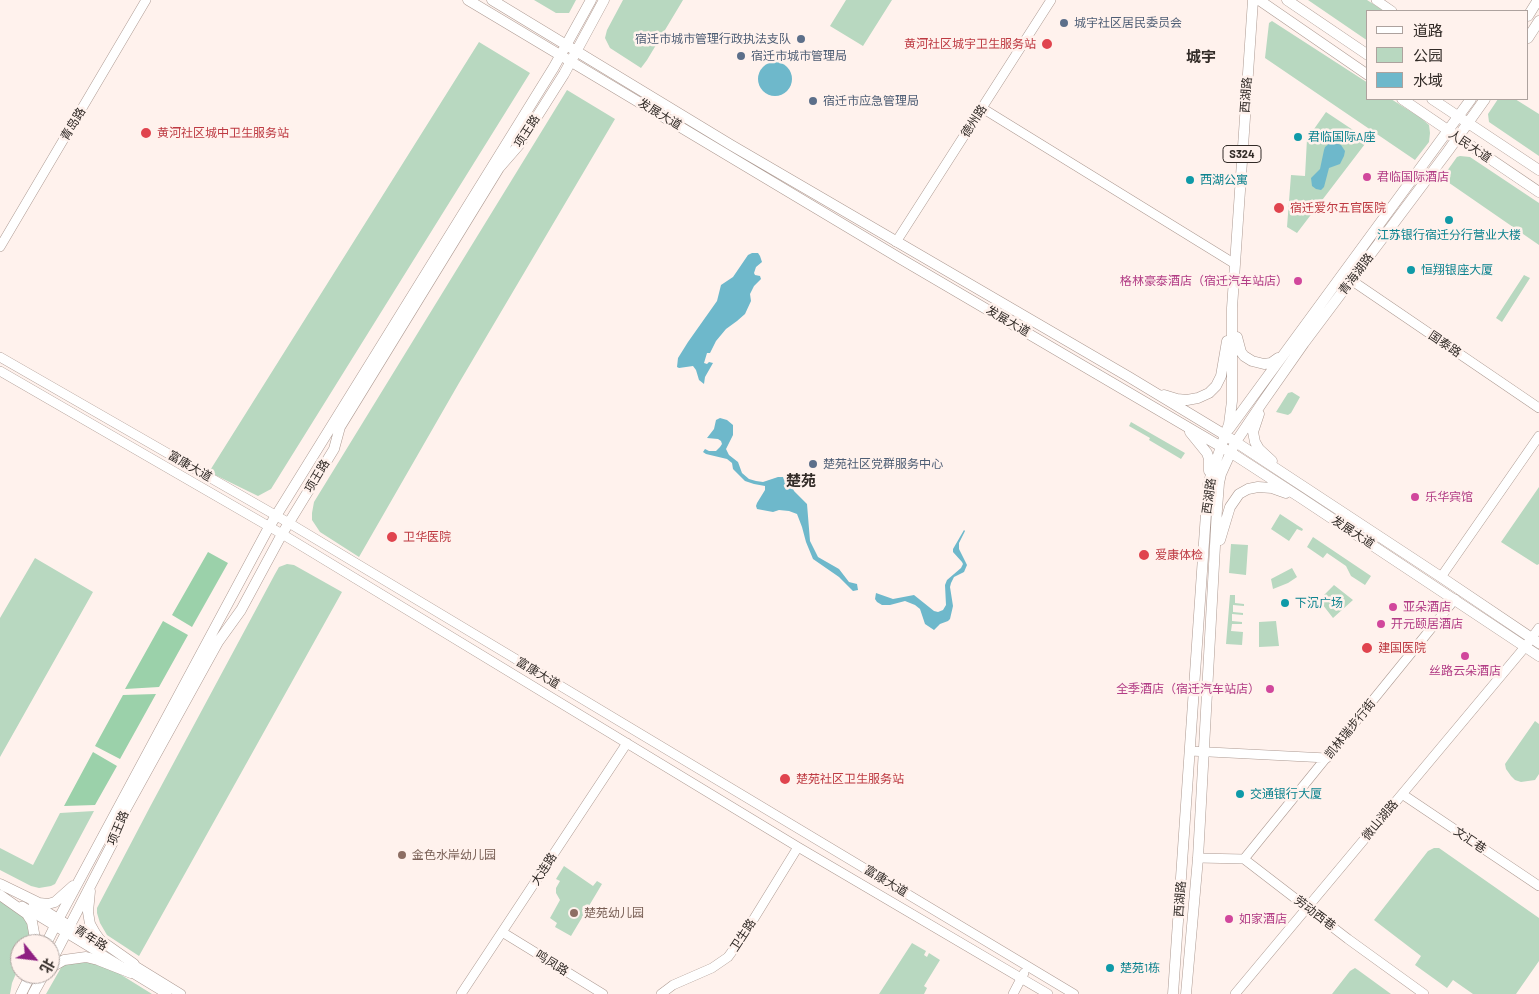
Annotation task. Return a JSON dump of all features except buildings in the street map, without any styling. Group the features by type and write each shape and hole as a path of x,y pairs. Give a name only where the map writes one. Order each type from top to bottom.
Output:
{"main road":[{"name":"发展大道","path":"468,0 561,55 574,56 731,145 1129,377 1224,436 1233,448 1441,577 1537,640"},
{"name":"发展大道","path":"492,0 566,46 574,56 901,259 1185,427 1220,446 1233,448"},
{"name":"项王路","path":"51,934 269,527 561,55 591,0"},
{"name":"项王路","path":"60,945 113,842 123,814 218,642 240,610 282,534 334,449 338,433 350,411 500,168 519,145 574,56 604,0"},
{"name":"西湖路","path":"1173,994 1208,484 1228,424 1232,401 1232,308 1252,0"},
{"path":"1259,0 1366,74"},
{"path":"1287,0 1366,54"},
{"path":"1529,14 1538,0"},
{"path":"1290,21 1300,8"},
{"path":"1529,37 1539,22"},
{"name":"人民大道","path":"1403,100 1539,192"},
{"name":"人民大道","path":"1434,100 1539,170"},
{"name":"青海湖路","path":"1224,436 1470,100"},
{"name":"青海湖路","path":"1233,448 1278,380 1484,100"},
{"path":"1232,308 1239,348 1244,356 1252,361 1264,364 1281,356"},
{"path":"1129,377 1177,399 1198,398 1208,393 1216,386 1221,376 1232,308"},
{"path":"1278,380 1256,419 1253,432 1255,442 1259,449 1305,494"},
{"path":"1185,427 1207,453 1209,459 1208,484"},
{"name":"西湖路","path":"1186,994 1198,858 1219,483 1233,448"},
{"path":"1214,569 1226,516 1230,506 1239,494 1248,489 1258,487 1305,494"},
{"name":"发展大道","path":"1305,494 1454,599 1539,656"},
{"path":"0,884 39,903 48,904 55,902 79,881"},
{"path":"91,885 88,912 90,924 100,940 132,968"},
{"path":"0,894 27,914 32,922 34,934"},
{"path":"60,962 64,960 86,958 132,968"}],"street":[{"name":"青岛路","path":"0,247 146,0"},
{"name":"德州路","path":"896,242 1051,0"},
{"path":"1376,0 1391,10"},
{"path":"982,108 1235,264"},
{"name":"国泰路","path":"1351,280 1539,408"},
{"name":"富康大道","path":"0,357 276,515 1074,994"},
{"name":"富康大道","path":"0,372 282,534 799,848 1048,994"},
{"path":"1441,577 1539,436"},
{"name":"凯林瑞步行街","path":"1244,859 1454,599"},
{"name":"微山湖路","path":"1235,994 1525,647 1537,640 1539,628"},
{"name":"大连路","path":"461,994 627,743"},
{"path":"1190,751 1326,758"},
{"name":"文汇巷","path":"1402,794 1539,886"},
{"name":"卫生路","path":"661,994 674,985 712,968 728,957 799,848"},
{"name":"卫生路","path":"668,994 716,971 735,956 799,848"},
{"path":"1198,858 1244,859"},
{"name":"劳动西巷","path":"1244,859 1424,994"},
{"name":"青年路","path":"0,884 56,922"},
{"name":"青年路","path":"0,894 56,922 132,968 181,994"},
{"name":"鸣凤路","path":"502,932 603,994"},
{"path":"1013,994 1028,966"},
{"name":"青年路","path":"132,968 166,994"}],"green space":[{"path":"534,0 576,0 569,13 556,13"},
{"path":"623,0 683,0 641,68 610,48 605,38 607,30"},
{"path":"846,0 892,0 863,46 830,26"},
{"path":"1308,0 1367,0 1382,10 1366,10 1366,40"},
{"path":"1272,21 1366,82 1366,100 1393,100 1429,125 1429,142 1415,160 1265,58 1269,23"},
{"path":"479,42 530,73 271,489 258,496 209,472"},
{"path":"567,90 615,119 359,557 320,532 312,520 314,502"},
{"path":"1497,100 1517,100 1539,114 1539,156 1489,122 1488,114"},
{"path":"1326,112 1368,140 1297,233 1287,227 1291,175 1305,176 1307,139"},
{"path":"1457,157 1470,157 1539,203 1539,245 1442,178"},
{"path":"1524,275 1530,278 1502,322 1496,318"},
{"path":"1292,392 1300,397 1291,413 1288,415 1276,412 1288,393"},
{"path":"1131,422 1185,453 1181,459 1129,426"},
{"path":"1539,487 1539,564 1537,565 1501,542"},
{"path":"1280,514 1303,529 1302,531 1297,529 1289,541 1271,529"},
{"path":"1313,537 1371,576 1365,585 1351,576 1346,566 1327,553 1323,558 1307,547"},
{"path":"1231,544 1248,545 1246,575 1229,573"},
{"path":"208,552 228,563 192,627 172,615"},
{"path":"35,558 93,592 0,757 0,618"},
{"path":"287,564 294,565 342,592 139,956 107,935 100,923 97,908 275,574 279,567"},
{"path":"1292,568 1297,577 1273,589 1271,579"},
{"path":"1334,585 1353,600 1333,618 1319,600"},
{"path":"1230,595 1235,595 1235,603 1244,604 1244,606 1233,605 1233,612 1243,613 1243,615 1232,614 1232,621 1242,622 1242,624 1232,624 1231,631 1243,632 1242,645 1226,644"},
{"path":"163,621 188,635 159,687 125,689"},
{"path":"1276,621 1279,646 1259,647 1259,622"},
{"path":"156,694 120,759 95,746 123,695"},
{"path":"1535,721 1539,724 1539,774 1535,780 1521,782 1511,776 1505,764"},
{"path":"93,752 117,766 95,805 64,806"},
{"path":"94,811 55,884 39,888 31,886 0,870 0,848 33,865 60,813"},
{"path":"1439,848 1539,918 1539,961 1516,994 1473,994 1453,980 1447,988 1415,965 1421,956 1374,920 1428,851"},
{"path":"564,866 593,886 597,881 602,884 571,936 555,927 557,923 550,918 560,900 556,893 556,888 560,881 556,879"},
{"path":"0,899 26,919 31,934 10,934 10,984 12,984 10,994 0,994"},
{"path":"912,943 926,951 924,955 927,957 929,953 940,960 924,986 927,988 924,994 879,994"},
{"path":"72,961 102,963 152,994 46,994 52,984 60,984 60,970 62,966"},
{"path":"1355,968 1391,994 1332,994 1350,971"}],"water":[{"path":"775,62 787,67 792,79 787,91 775,96 763,91 758,79 763,67"},
{"path":"1330,143 1341,145 1345,151 1344,156 1340,164 1329,168 1324,187 1321,190 1316,189 1312,186 1311,178 1320,169 1325,147"},
{"path":"758,253 760,256 762,262 756,267 754,273 760,276 761,279 754,286 750,294 751,301 745,314 726,329 716,341 710,353 707,353 704,363 713,363 705,377 704,384 699,380 693,366 677,367 678,358 717,301 721,285 733,277 748,255"},
{"path":"720,418 727,420 733,425 733,435 726,449 729,455 738,462 742,473 749,479 756,481 763,482 783,477 787,482 790,481 794,491 807,504 810,541 818,557 839,569 849,582 857,584 858,590 853,591 839,577 813,559 797,514 789,511 779,510 773,512 757,509 757,503 765,490 765,486 745,481 733,469 732,463 727,459 703,452 705,449 716,451 722,444 718,439 707,438 714,429 716,420"},
{"path":"964,530 959,543 959,549 967,565 964,572 954,577 951,583 953,606 948,621 940,624 934,630 925,624 920,609 915,605 905,601 890,605 882,605 877,602 875,599 876,593 893,599 914,595 934,611 943,610 946,605 945,585 947,580 963,564 953,552 953,549"}],"place":[{"name":"城宇社区居民委员会","path":"1064,23"},
{"name":"宿迁市城市管理行政执法支队","path":"801,39"},
{"name":"黄河社区城宇卫生服务站","path":"1047,44"},
{"name":"宿迁市城市管理局","path":"741,56"},
{"name":"宿迁市应急管理局","path":"813,101"},
{"name":"黄河社区城中卫生服务站","path":"146,133"},
{"name":"君临国际A座","path":"1298,137"},
{"name":"君临国际酒店","path":"1367,177"},
{"name":"西湖公寓","path":"1190,180"},
{"name":"宿迁爱尔五官医院","path":"1279,208"},
{"name":"江苏银行宿迁分行营业大楼","path":"1449,220"},
{"name":"恒翔银座大厦","path":"1411,270"},
{"name":"格林豪泰酒店（宿迁汽车站店）","path":"1298,281"},
{"name":"楚苑社区党群服务中心","path":"813,464"},
{"name":"乐华宾馆","path":"1415,497"},
{"name":"卫华医院","path":"392,537"},
{"name":"爱康体检","path":"1144,555"},
{"name":"下沉广场","path":"1285,603"},
{"name":"亚朵酒店","path":"1393,607"},
{"name":"开元颐居酒店","path":"1381,624"},
{"name":"建国医院","path":"1367,648"},
{"name":"丝路云朵酒店","path":"1465,656"},
{"name":"全季酒店（宿迁汽车站店）","path":"1270,689"},
{"name":"楚苑社区卫生服务站","path":"785,779"},
{"name":"交通银行大厦","path":"1240,794"},
{"name":"金色水岸幼儿园","path":"402,855"},
{"name":"楚苑幼儿园","path":"574,913"},
{"name":"如家酒店","path":"1229,919"},
{"name":"楚苑1栋","path":"1110,968"}],"district":[{"name":"城宇","path":"1201,57"},
{"name":"楚苑","path":"801,481"}]}
